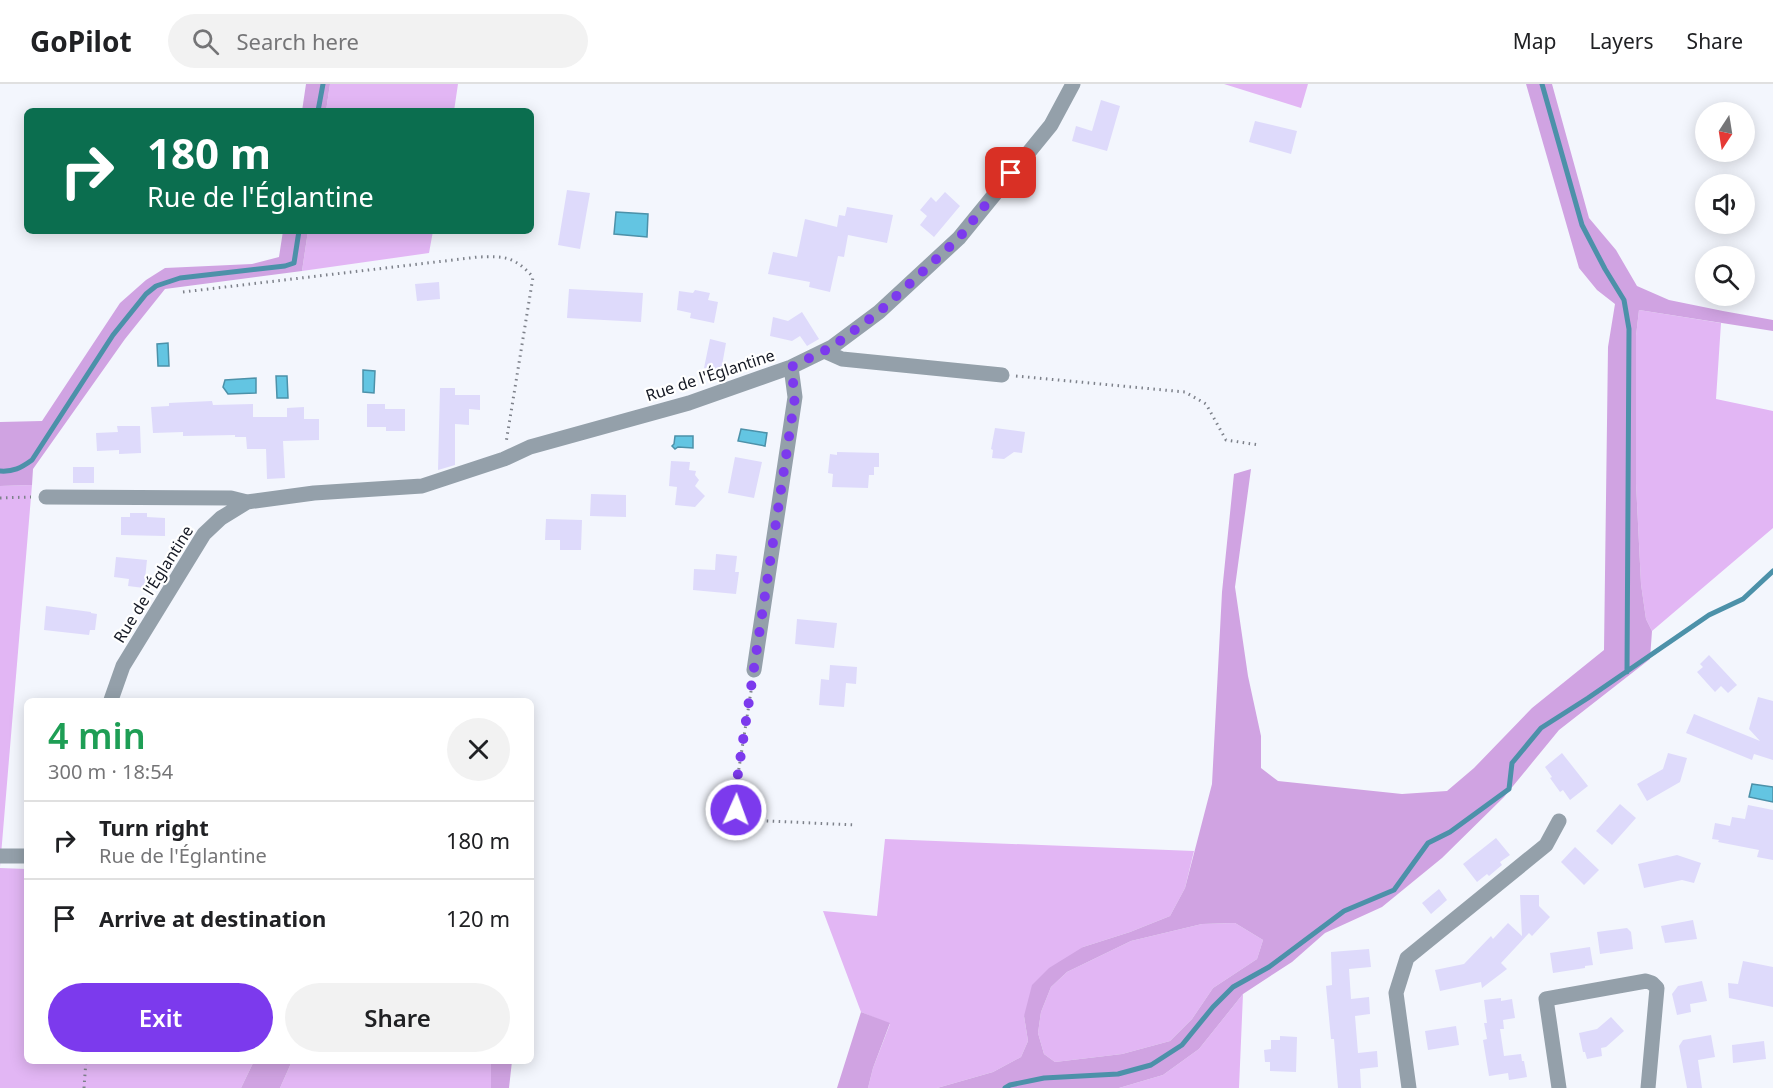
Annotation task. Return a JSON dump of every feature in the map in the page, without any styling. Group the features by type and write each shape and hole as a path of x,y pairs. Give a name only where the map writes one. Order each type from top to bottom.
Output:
{"street":[{"name":"Rue de l'Églantine","path":"46,497 231,498 247,502 314,493 422,486 504,459 530,447 689,403 791,367 832,347 879,312 959,238 1051,125 1073,84"},
{"path":"824,351 842,359 1002,375"},
{"path":"754,670 795,397 791,367"},
{"name":"Rue de l'Églantine","path":"112,698 123,666 204,534 221,518 247,502"},
{"path":"1409,1088 1396,993 1407,958 1546,845 1559,821"},
{"path":"0,855 24,856"},
{"path":"1559,1088 1546,999 1646,981 1657,988 1648,1088"}],"path":[{"path":"183,292 478,257 503,256 513,260 533,277 504,459"},
{"path":"1002,375 1185,392 1206,404 1226,440 1259,445"},
{"path":"0,498 46,497"},
{"path":"754,670 734,800 740,817 747,820 855,825"},
{"path":"84,1088 86,1064"}],"shaded area":[{"path":"306,84 330,84 326,108 302,108"},
{"path":"330,84 458,84 454,108 326,108"},
{"path":"1224,84 1308,84 1301,108"},
{"path":"1526,84 1552,84 1589,218 1616,250 1637,286 1669,300 1773,320 1773,331 1639,310 1636,336 1636,483 1641,584 1646,619 1652,631 1650,659 1559,730 1504,797 1442,858 1382,907 1325,933 1292,962 1243,994 1199,1049 1163,1075 1119,1088 937,1088 993,1072 1021,1057 1028,1041 1024,1016 1032,985 1049,968 1083,947 1170,916 1185,888 1212,784 1222,592 1234,474 1251,469 1235,587 1248,676 1261,736 1261,768 1278,781 1402,794 1447,791 1474,768 1532,708 1604,650 1608,347 1615,304 1597,290 1579,268","holes":["1235,923 1263,940 1257,959 1213,988 1192,1019 1170,1041 1122,1054 1055,1062 1044,1054 1038,1033 1041,1012 1051,987 1067,972 1131,941 1202,924"]},
{"path":"283,234 308,234 302,271 165,289 125,339 33,469 32,485 0,486 0,422 42,421 120,303 146,280 165,268 252,264 279,257"},
{"path":"308,234 432,234 429,253 302,271"},
{"path":"1639,310 1721,323 1716,399 1773,411 1773,528 1652,631 1646,619 1641,584 1636,483 1636,336"},
{"path":"32,485 0,867 0,486"},
{"path":"885,839 1194,851 1185,888 1170,916 1083,947 1024,1016 1028,1041 1021,1057 993,1072 937,1088 868,1088 890,1024 861,1012 823,911 877,916"},
{"path":"0,868 24,869 24,1064 253,1064 241,1088 0,1088"},
{"path":"1235,923 1263,940 1257,959 1213,988 1192,1019 1170,1041 1122,1054 1055,1062 1044,1054 1038,1033 1041,1012 1051,987 1067,972 1131,941 1202,924"},
{"path":"1243,994 1239,1088 1119,1088 1163,1075 1199,1049"},
{"path":"861,1012 890,1023 868,1088 837,1088"},
{"path":"252,1064 291,1064 280,1088 241,1088"},
{"path":"291,1064 491,1064 491,1088 280,1088"},
{"path":"491,1064 512,1064 509,1088 491,1088"}],"water":[{"path":"616,212 648,214 647,237 614,234"},
{"path":"168,343 169,366 158,366 157,344"},
{"path":"363,370 375,371 374,393 363,392"},
{"path":"276,376 287,376 288,398 277,398"},
{"path":"256,378 256,393 228,394 223,387 225,380"},
{"path":"741,429 767,433 765,446 738,441"},
{"path":"675,436 693,436 693,448 678,447 675,449 672,446"},
{"path":"1752,784 1773,787 1773,802 1749,797"}],"building":[{"path":"1101,100 1120,106 1107,151 1072,141 1076,126 1092,131"},
{"path":"1255,121 1297,131 1291,154 1249,142"},
{"path":"567,190 590,193 580,249 558,245"},
{"path":"945,192 960,206 934,237 920,225 927,216 920,210 931,197 936,202"},
{"path":"847,207 893,215 887,243 848,235 844,257 838,256 830,292 809,287 810,282 768,274 773,252 797,257 805,219 837,227 839,215 845,216"},
{"path":"439,282 440,299 417,301 415,284"},
{"path":"569,289 643,293 641,322 567,318"},
{"path":"695,290 710,293 708,300 718,302 714,323 690,318 691,313 677,310 679,291 693,293"},
{"path":"802,312 819,339 807,346 800,336 792,341 770,336 773,317 788,321"},
{"path":"710,339 726,343 721,371 704,368"},
{"path":"440,388 455,388 455,395 480,395 480,410 469,409 469,425 455,424 455,465 438,470"},
{"path":"212,401 213,405 253,404 253,417 287,417 287,408 304,407 304,419 319,419 319,440 283,441 285,478 267,479 266,449 247,449 246,437 235,437 235,435 183,436 183,432 153,433 151,407 169,406 169,403"},
{"path":"367,404 385,404 385,409 405,409 405,431 386,431 386,427 367,427"},
{"path":"117,426 140,426 141,453 119,454 119,450 97,451 96,433 118,432"},
{"path":"995,428 1025,432 1022,453 1014,452 1004,459 992,458 993,450 991,449"},
{"path":"837,452 879,453 879,467 874,467 874,475 869,475 868,488 832,487 833,474 828,473 830,454 837,455"},
{"path":"735,457 762,462 754,498 728,493"},
{"path":"671,461 690,462 689,470 696,471 695,475 699,480 695,486 705,496 695,507 675,505 677,487 669,486"},
{"path":"73,467 94,467 94,483 73,483"},
{"path":"591,494 626,495 626,517 590,516"},
{"path":"130,513 147,513 147,517 165,518 165,536 121,535 121,517 130,517"},
{"path":"546,519 582,520 581,550 560,550 560,540 545,540"},
{"path":"716,554 737,556 735,572 739,572 736,594 693,590 694,569 715,570"},
{"path":"116,557 147,560 144,588 128,586 129,579 114,577"},
{"path":"46,606 97,614 95,630 90,630 89,635 44,630"},
{"path":"797,619 837,623 834,648 795,644"},
{"path":"1709,655 1737,685 1728,693 1721,686 1715,692 1697,672 1703,667 1700,664"},
{"path":"830,665 857,667 856,684 846,683 844,707 819,705 821,679 829,680"},
{"path":"1758,697 1773,701 1773,760 1754,754 1752,760 1686,733 1694,714 1760,741 1749,729"},
{"path":"1562,753 1588,786 1570,800 1563,790 1560,792 1545,767"},
{"path":"1668,753 1687,758 1680,782 1647,801 1637,784 1663,769"},
{"path":"1620,804 1636,818 1612,845 1596,831"},
{"path":"1748,805 1773,810 1773,860 1757,857 1759,850 1712,839 1715,823 1730,826 1732,817 1745,819"},
{"path":"1496,838 1510,855 1500,862 1502,865 1489,876 1487,874 1477,882 1463,864"},
{"path":"1575,847 1599,870 1584,885 1561,862"},
{"path":"1677,855 1701,863 1694,883 1682,880 1644,888 1638,864"},
{"path":"1439,889 1447,900 1431,914 1422,903"},
{"path":"1520,895 1539,895 1539,906 1550,917 1532,936 1529,933 1501,963 1507,969 1482,988 1481,982 1440,991 1435,970 1464,964 1491,936 1493,939 1508,923 1522,936"},
{"path":"1693,920 1697,939 1665,943 1661,926"},
{"path":"1627,928 1631,932 1633,949 1600,954 1597,932"},
{"path":"1590,947 1593,965 1553,973 1550,953"},
{"path":"1369,949 1371,967 1349,969 1351,999 1369,997 1370,1014 1355,1016 1358,1053 1377,1051 1378,1067 1360,1069 1361,1088 1338,1088 1326,986 1332,985 1331,952"},
{"path":"1743,961 1773,967 1773,1007 1729,998 1728,983 1738,984"},
{"path":"1702,981 1707,1001 1690,1004 1691,1012 1677,1015 1672,994 1678,986"},
{"path":"1501,998 1501,1001 1512,999 1515,1018 1503,1020 1504,1029 1500,1029 1504,1056 1521,1054 1527,1077 1509,1080 1508,1073 1489,1076 1483,1040 1487,1039 1484,1000"},
{"path":"1611,1017 1624,1031 1606,1047 1601,1048 1602,1056 1587,1059 1579,1033 1597,1029"},
{"path":"1456,1026 1459,1045 1428,1050 1425,1031"},
{"path":"1711,1035 1715,1057 1698,1060 1702,1088 1687,1088 1679,1046 1683,1040"},
{"path":"1280,1036 1297,1037 1296,1072 1270,1071 1270,1062 1265,1062 1264,1050 1271,1049 1271,1040 1280,1040"},
{"path":"1764,1041 1766,1059 1733,1063 1732,1045"}],"waterway":[{"path":"319,108 323,84"},
{"path":"1542,84 1582,225 1624,300 1629,329 1627,672"},
{"path":"0,471 17,469 32,460 113,335 146,294 156,286 180,278 285,266 294,263 299,234"},
{"path":"1005,1088 1044,1078 1118,1074 1151,1065 1182,1045 1213,1007 1233,987 1269,967 1344,911 1394,890 1428,843 1450,832 1509,789 1512,763 1541,728 1709,615 1743,599 1773,571"}],"route":[{"path":"736,810 734,800 795,397 791,367 832,347 879,312 959,238 1011,173"}]}
